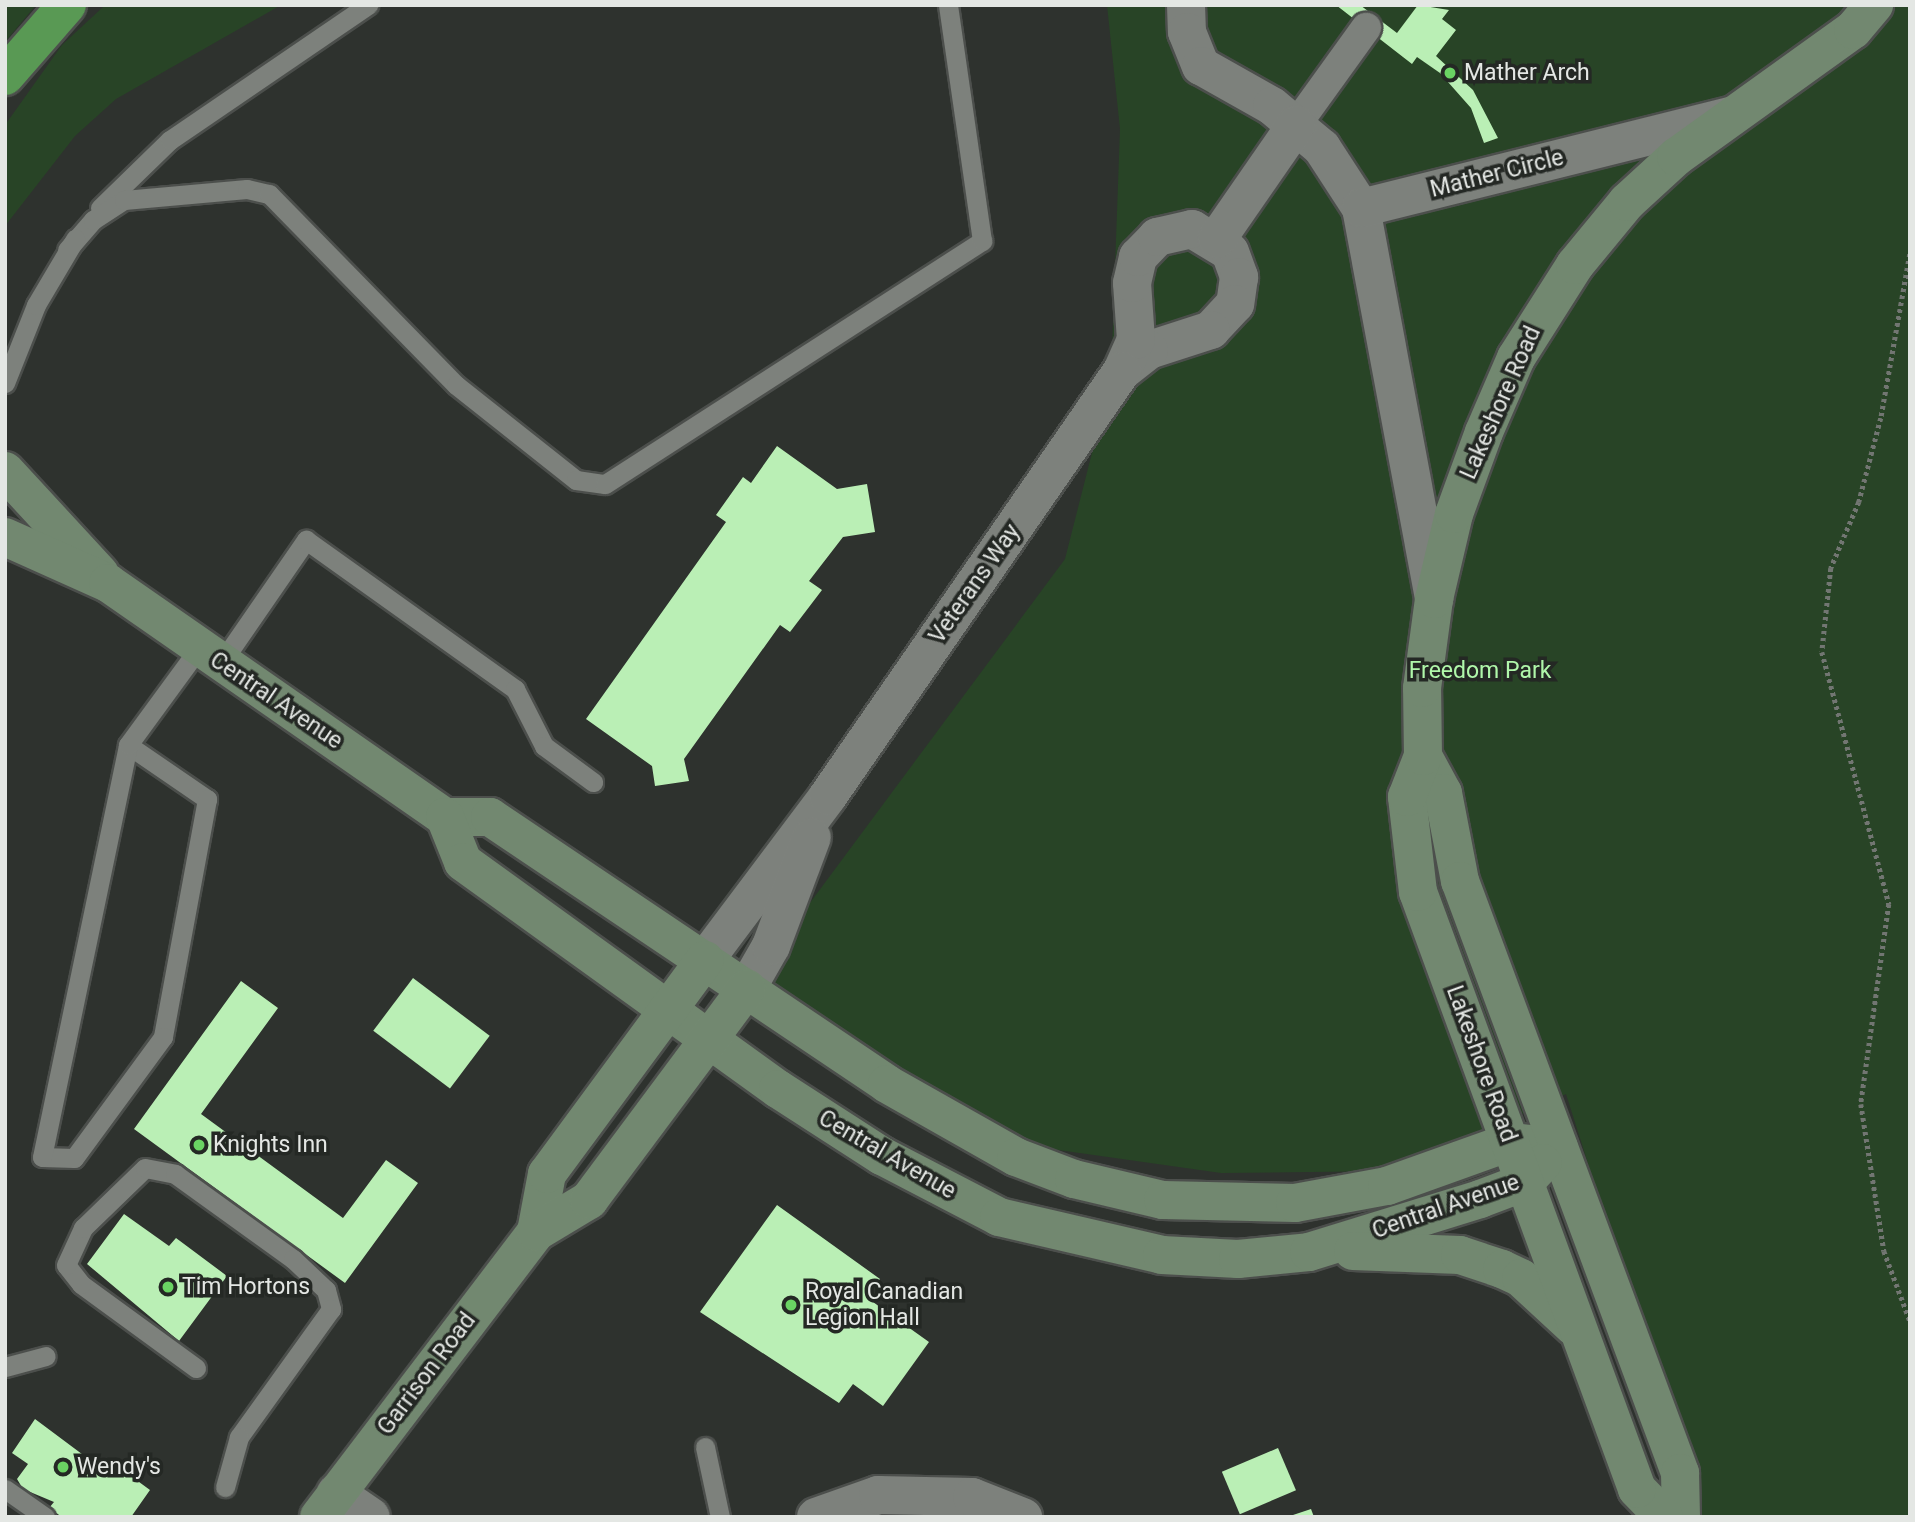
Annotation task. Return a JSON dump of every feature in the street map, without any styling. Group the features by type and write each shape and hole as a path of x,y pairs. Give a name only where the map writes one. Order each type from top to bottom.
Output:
{"highway":[{"path":"5,76 67,5"}],"main road":[{"name":"Mather Circle","path":"1733,115 1853,30 1874,5"},
{"name":"Lakeshore Road","path":"1664,1517 1637,1489 1418,892 1407,797 1423,756 1422,688 1434,599 1454,514 1484,432 1545,308 1628,202 1733,115"},
{"name":"Central Avenue","path":"5,471 108,583"},
{"name":"Central Avenue","path":"5,537 108,583 445,817 463,862 711,1041 882,1156 999,1217 1162,1255 1238,1259 1309,1252 1525,1182 1559,1147"},
{"name":"Lakeshore Road","path":"1423,756 1443,793 1460,881 1680,1473 1681,1517"},
{"name":"Central Avenue","path":"445,817 490,817 887,1084 1016,1157 1074,1179 1163,1200 1295,1203 1387,1186 1510,1142 1559,1147"},
{"name":"Garrison Road","path":"536,1232 547,1174 705,960"},
{"name":"Garrison Road","path":"328,1505 536,1232 589,1200 711,1041 747,988"},
{"path":"1309,1252 1460,1255 1521,1278 1580,1332"}],"street":[{"path":"1186,5 1187,32 1201,66 1296,125 1340,169 1361,208"},
{"path":"1217,239 1366,28"},
{"name":"Mather Circle","path":"1361,208 1733,115"},
{"name":"Lakeshore Road","path":"1361,208 1434,599"},
{"name":"Veterans Way","path":"705,960 828,796 1122,372 1136,340 1132,283 1138,257 1173,230 1217,239 1238,268 1231,312 1210,330 1149,350 1122,372"},
{"name":"Veterans Way","path":"747,988 771,946 828,796"},
{"path":"816,1517 878,1495 972,1497 1023,1517"},
{"path":"328,1505 371,1517"}],"lane":[{"path":"5,383 36,305 67,250 107,200 170,140 368,5"},
{"path":"67,250 93,220 124,200 247,189 269,194 456,385 576,480 605,484 982,241 948,5"},
{"path":"128,745 207,799 163,1037 74,1158 42,1157 128,745 210,655 306,540 515,689 544,746 593,782"},
{"path":"196,1368 81,1284 66,1265 83,1228 145,1168 175,1174 293,1259 326,1290 331,1309 239,1437 225,1487"},
{"path":"5,1367 46,1356"},
{"path":"705,1447 720,1517"},
{"path":"5,1489 45,1517"}],"path":[{"path":"1910,254 1881,418 1859,502 1831,568 1822,652 1889,904 1861,1104 1884,1251 1910,1321"}],"green space":[{"path":"5,5 36,5 5,42"},
{"path":"281,5 116,99 75,136 5,226 5,125 62,45 103,7"},
{"name":"Freedom Park","path":"1107,5 1910,5 1910,1517 1700,1517 1566,1094 1395,1171 1221,1173 945,1134 758,973 1065,559 1111,378 1120,129"}],"building":[{"name":"Mather Arch","path":"1336,5 1360,5 1397,33 1418,5 1449,10 1442,19 1456,30 1436,56 1473,90 1498,138 1484,143 1471,108 1440,73 1417,57 1412,64"},
{"path":"777,446 837,489 867,484 875,532 843,537 809,581 822,590 790,632 780,625 684,759 689,781 655,786 652,766 586,719 726,522 716,515 743,477 751,483"},
{"path":"413,978 490,1036 450,1088 373,1031"},
{"name":"Knights Inn","path":"241,981 278,1008 201,1114 343,1218 386,1160 418,1183 345,1283 134,1129"},
{"name":"Royal Canadian Legion Hall","path":"777,1205 880,1279 866,1297 929,1342 883,1406 853,1384 839,1403 700,1312"},
{"name":"Tim Hortons","path":"124,1214 169,1246 176,1238 227,1276 179,1341 87,1264"},
{"name":"Wendy's","path":"35,1419 102,1469 109,1460 150,1490 131,1517 62,1517 49,1508 54,1502 23,1489 17,1479 28,1464 12,1453"},
{"path":"1278,1448 1296,1490 1240,1514 1222,1472"},
{"path":"1311,1509 1314,1517 1290,1517 1290,1516"}],"place":[{"name":"Mather Arch","path":"1450,73"},
{"name":"Knights Inn","path":"199,1145"},
{"name":"Tim Hortons","path":"168,1287"},
{"name":"Royal Canadian Legion Hall","path":"791,1305"},
{"name":"Wendy's","path":"63,1467"}]}
